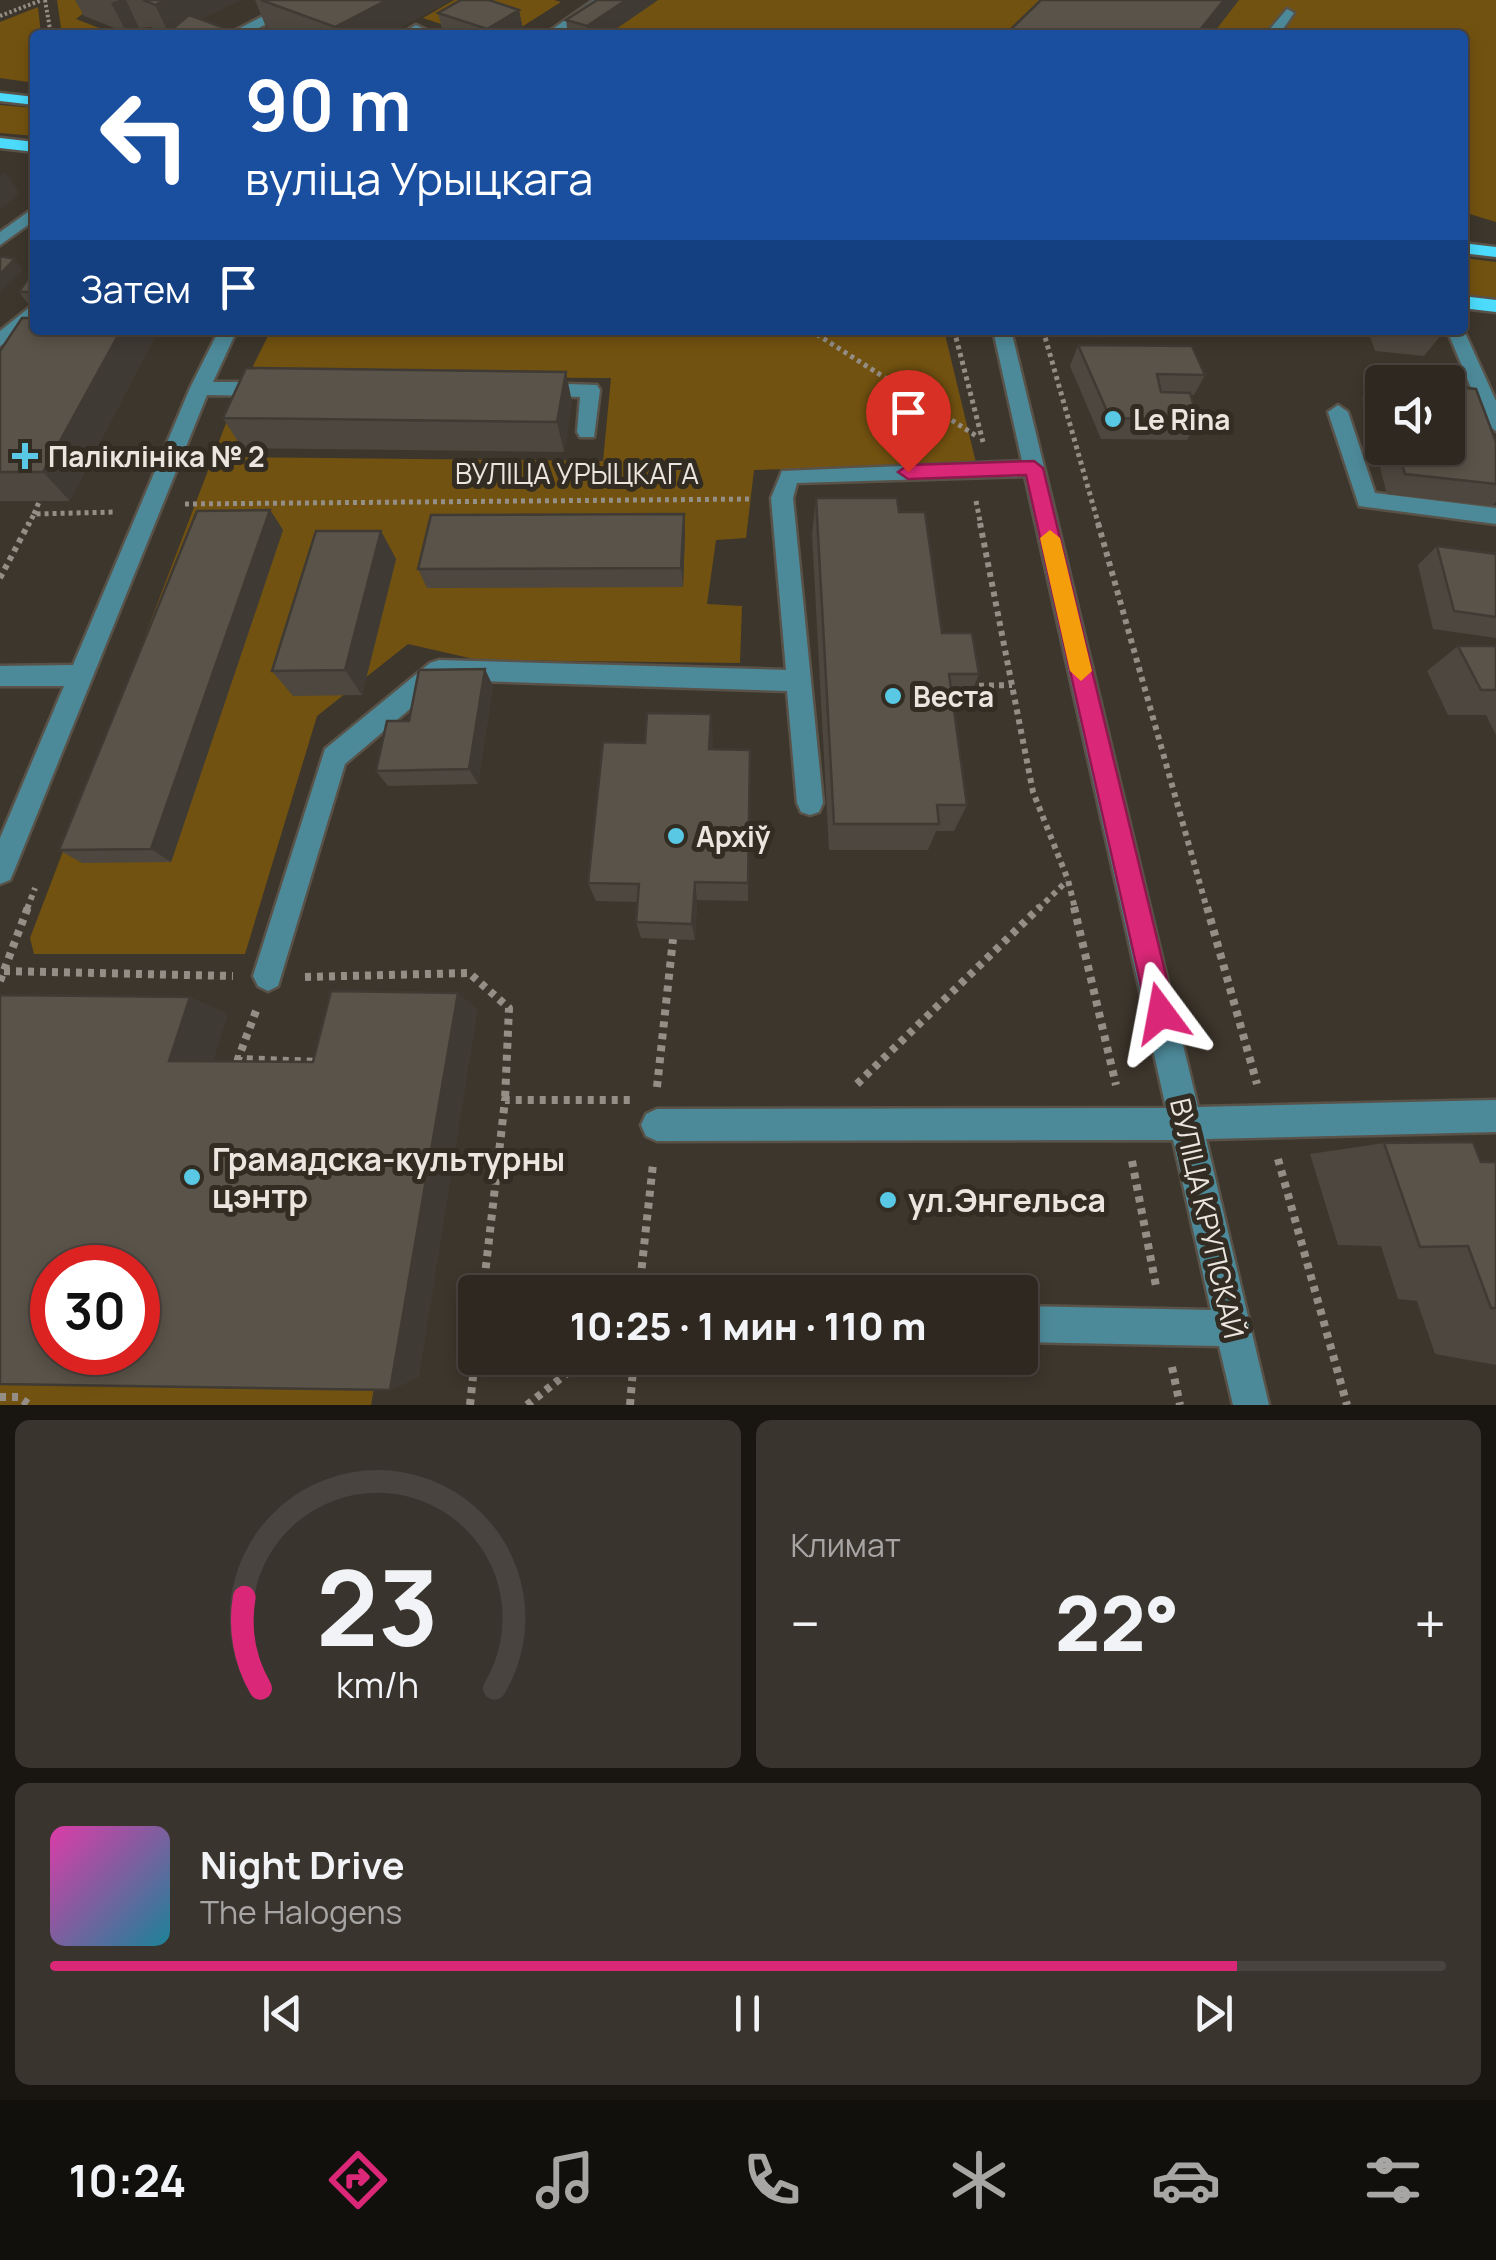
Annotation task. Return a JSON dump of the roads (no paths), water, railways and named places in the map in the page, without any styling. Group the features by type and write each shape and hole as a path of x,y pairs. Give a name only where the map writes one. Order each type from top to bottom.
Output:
{"main road":[{"path":"0,98 30,101"},
{"path":"0,143 30,146"},
{"path":"1468,249 1496,252"},
{"path":"1468,303 1496,306"}],"street":[{"path":"243,30 305,0"},
{"path":"558,30 603,0"},
{"path":"1276,30 1287,14"},
{"path":"0,240 30,216"},
{"path":"0,340 30,317"},
{"path":"0,871 200,388 226,335"},
{"name":"ВУЛІЦА КРУПСКАЙ","path":"1003,335 1251,1405"},
{"path":"1459,335 1488,393 1496,424"},
{"path":"200,388 288,389"},
{"path":"514,390 590,390 587,432"},
{"path":"1338,412 1367,500 1496,516"},
{"path":"810,802 786,487 1034,468"},
{"path":"268,976 334,757 439,670 799,681"},
{"path":"0,676 80,675"},
{"path":"656,1113 1125,1125 1496,1116"},
{"path":"1038,1324 1234,1328"}],"place":[{"name":"Le Rina","path":"1113,419"},
{"name":"Паліклініка № 2","path":"25,456"},
{"name":"Веста","path":"893,696"},
{"name":"Архіў","path":"676,836"},
{"name":"Грамадска-культурны цэнтр","path":"192,1177"},
{"name":"ул.Энгельса","path":"888,1200"}]}
